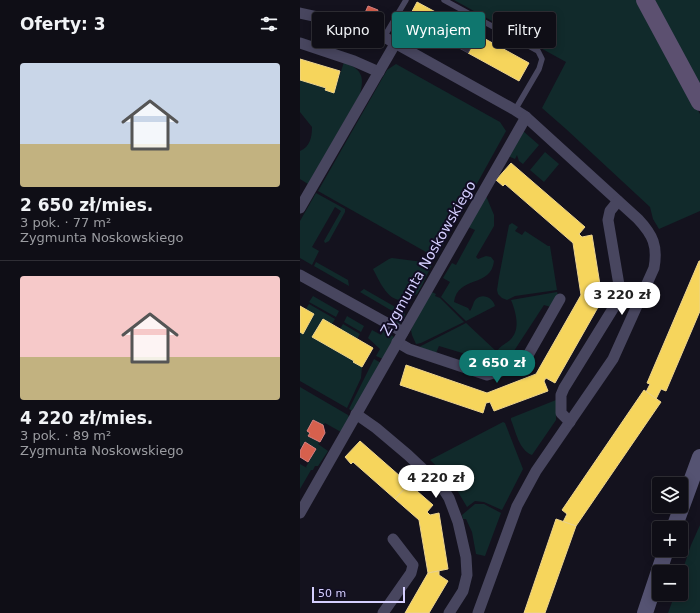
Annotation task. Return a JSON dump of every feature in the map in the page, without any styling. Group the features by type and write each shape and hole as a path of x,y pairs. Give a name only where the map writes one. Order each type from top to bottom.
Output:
{"main road":[{"path":"644,0 700,102"}],"street":[{"path":"300,13 312,16"},
{"path":"384,37 392,42"},
{"path":"300,43 379,72"},
{"path":"300,208 393,48"},
{"path":"402,48 526,117 638,219 652,237 656,257 654,268 614,359 536,471 517,506 478,613"},
{"name":"Zygmunta Noskowskiego","path":"300,513 526,117"},
{"path":"570,422 561,413 561,395 619,298 620,291 608,220 610,211 618,201"},
{"path":"300,275 400,337 409,349 487,375 512,368 527,357 560,299"},
{"path":"356,414 376,428 408,455 442,487 449,498 458,522 466,557 467,575 463,591 449,613"},
{"path":"677,521 700,457"},
{"path":"383,613 411,573 413,565 393,539"},
{"path":"644,613 664,557"}],"lane":[{"path":"384,37 406,0"},
{"path":"444,0 538,51 542,59 539,69 515,110"}],"green space":[{"path":"454,0 638,0 700,114 700,211 659,229 653,219 650,207 542,108 566,62 541,48 556,48 556,12 493,12 493,22 485,17 485,12 476,12"},
{"path":"651,0 700,0 700,89"},
{"path":"344,62 358,70 362,78 360,94 308,184 300,179 300,151 306,147 310,141 312,127 300,112 300,80 326,88 325,90 334,93"},
{"path":"396,64 500,122 506,131 437,256 426,252 318,191 387,70"},
{"path":"523,131 539,145 523,164 519,161 517,155 515,159 506,155"},
{"path":"545,152 559,164 544,182 530,170"},
{"path":"316,193 345,209 345,212 329,241 325,243 324,241 341,211 335,207 312,247 319,251 312,265 300,258 300,221"},
{"path":"486,196 494,215 494,226 476,257 478,259 486,256 491,257 494,261 492,269 481,279 462,288 457,294 454,302 468,308 470,311 476,299 485,296 494,303 495,306 466,321 441,297 450,282 443,278 452,263 456,265 475,230 466,226"},
{"path":"512,223 518,227 515,231 522,235 525,231 550,246 557,290 515,296 507,300 498,294 497,290 499,277 509,225"},
{"path":"392,258 423,262 432,265 417,294 402,300 396,299 386,292 373,269"},
{"path":"316,262 348,280 349,286 314,266"},
{"path":"364,289 404,312 405,315 400,324 398,325 389,321 394,312 360,292"},
{"path":"430,291 436,294 435,296 440,298 464,322 416,344 411,330"},
{"path":"557,292 558,295 551,307 544,305 512,354 515,360 507,364 502,353 498,350 510,340 516,331 516,315 511,300"},
{"path":"313,296 339,311 336,317 309,302"},
{"path":"309,304 335,319 332,324 323,319 313,337 362,367 361,378 347,408 300,381 300,332 303,333 314,315 306,309"},
{"path":"347,316 364,326 361,332 344,322"},
{"path":"466,323 497,352 502,361 489,361 439,346 436,353 419,347"},
{"path":"343,324 360,334 357,339 340,329"},
{"path":"372,330 381,335 384,330 394,337 383,359 376,356 380,349 368,338"},
{"path":"374,359 381,363 354,412 349,409"},
{"path":"300,387 348,415 350,419 341,432 325,423 323,425 313,420 307,431 310,433 308,436 320,442 318,444 328,451 318,466 315,466 313,470 311,470 300,489 300,464 307,468 306,467 316,449 305,443 302,447 300,446"},
{"path":"556,400 556,420 532,455 528,453 521,445 516,435 511,418"},
{"path":"503,422 505,423 523,469 502,510 484,502 475,501 467,507 451,480 430,460"},
{"path":"475,504 484,504 501,513 485,556 476,554 472,532 466,519 463,519 462,515"},
{"path":"700,525 700,613 668,613 672,601 688,601 688,565 684,565"}],"building: Mieszkania":[{"path":"417,2 436,12 412,12"},
{"path":"485,39 493,43 493,48 502,48 529,63 519,81 468,53 471,48 485,48"},
{"path":"300,59 340,71 334,93 325,90 326,88 300,80"},
{"path":"511,163 585,227 579,234 582,237 592,235 601,291 592,293 592,297 601,302 555,383 546,378 544,381 548,391 494,411 490,402 486,403 483,413 400,385 406,365 487,393 536,374 581,295 573,243 505,184 503,186 496,180"},
{"path":"699,261 700,311 666,391 661,389 656,399 646,392 650,384 647,383"},
{"path":"300,306 314,314 303,334 300,332"},
{"path":"323,319 373,348 362,367 312,337"},
{"path":"644,390 661,402 576,526 563,522 567,514 562,510"},
{"path":"360,441 409,484 395,499 353,462 351,464 345,457"},
{"path":"409,484 433,505 427,512 430,515 439,513 448,569 428,573 419,520 395,499"},
{"path":"556,519 576,526 545,613 524,613"},
{"path":"439,571 439,575 448,581 429,613 405,613 428,573"}],"building: Handel":[{"path":"368,6 378,10 377,12 365,12"},
{"path":"313,420 323,425 325,433 320,442 308,436 310,433 307,431"},
{"path":"305,442 316,449 308,462 300,457 300,451"}],"building: Inne":[{"path":"459,48 471,48 468,53"}]}
